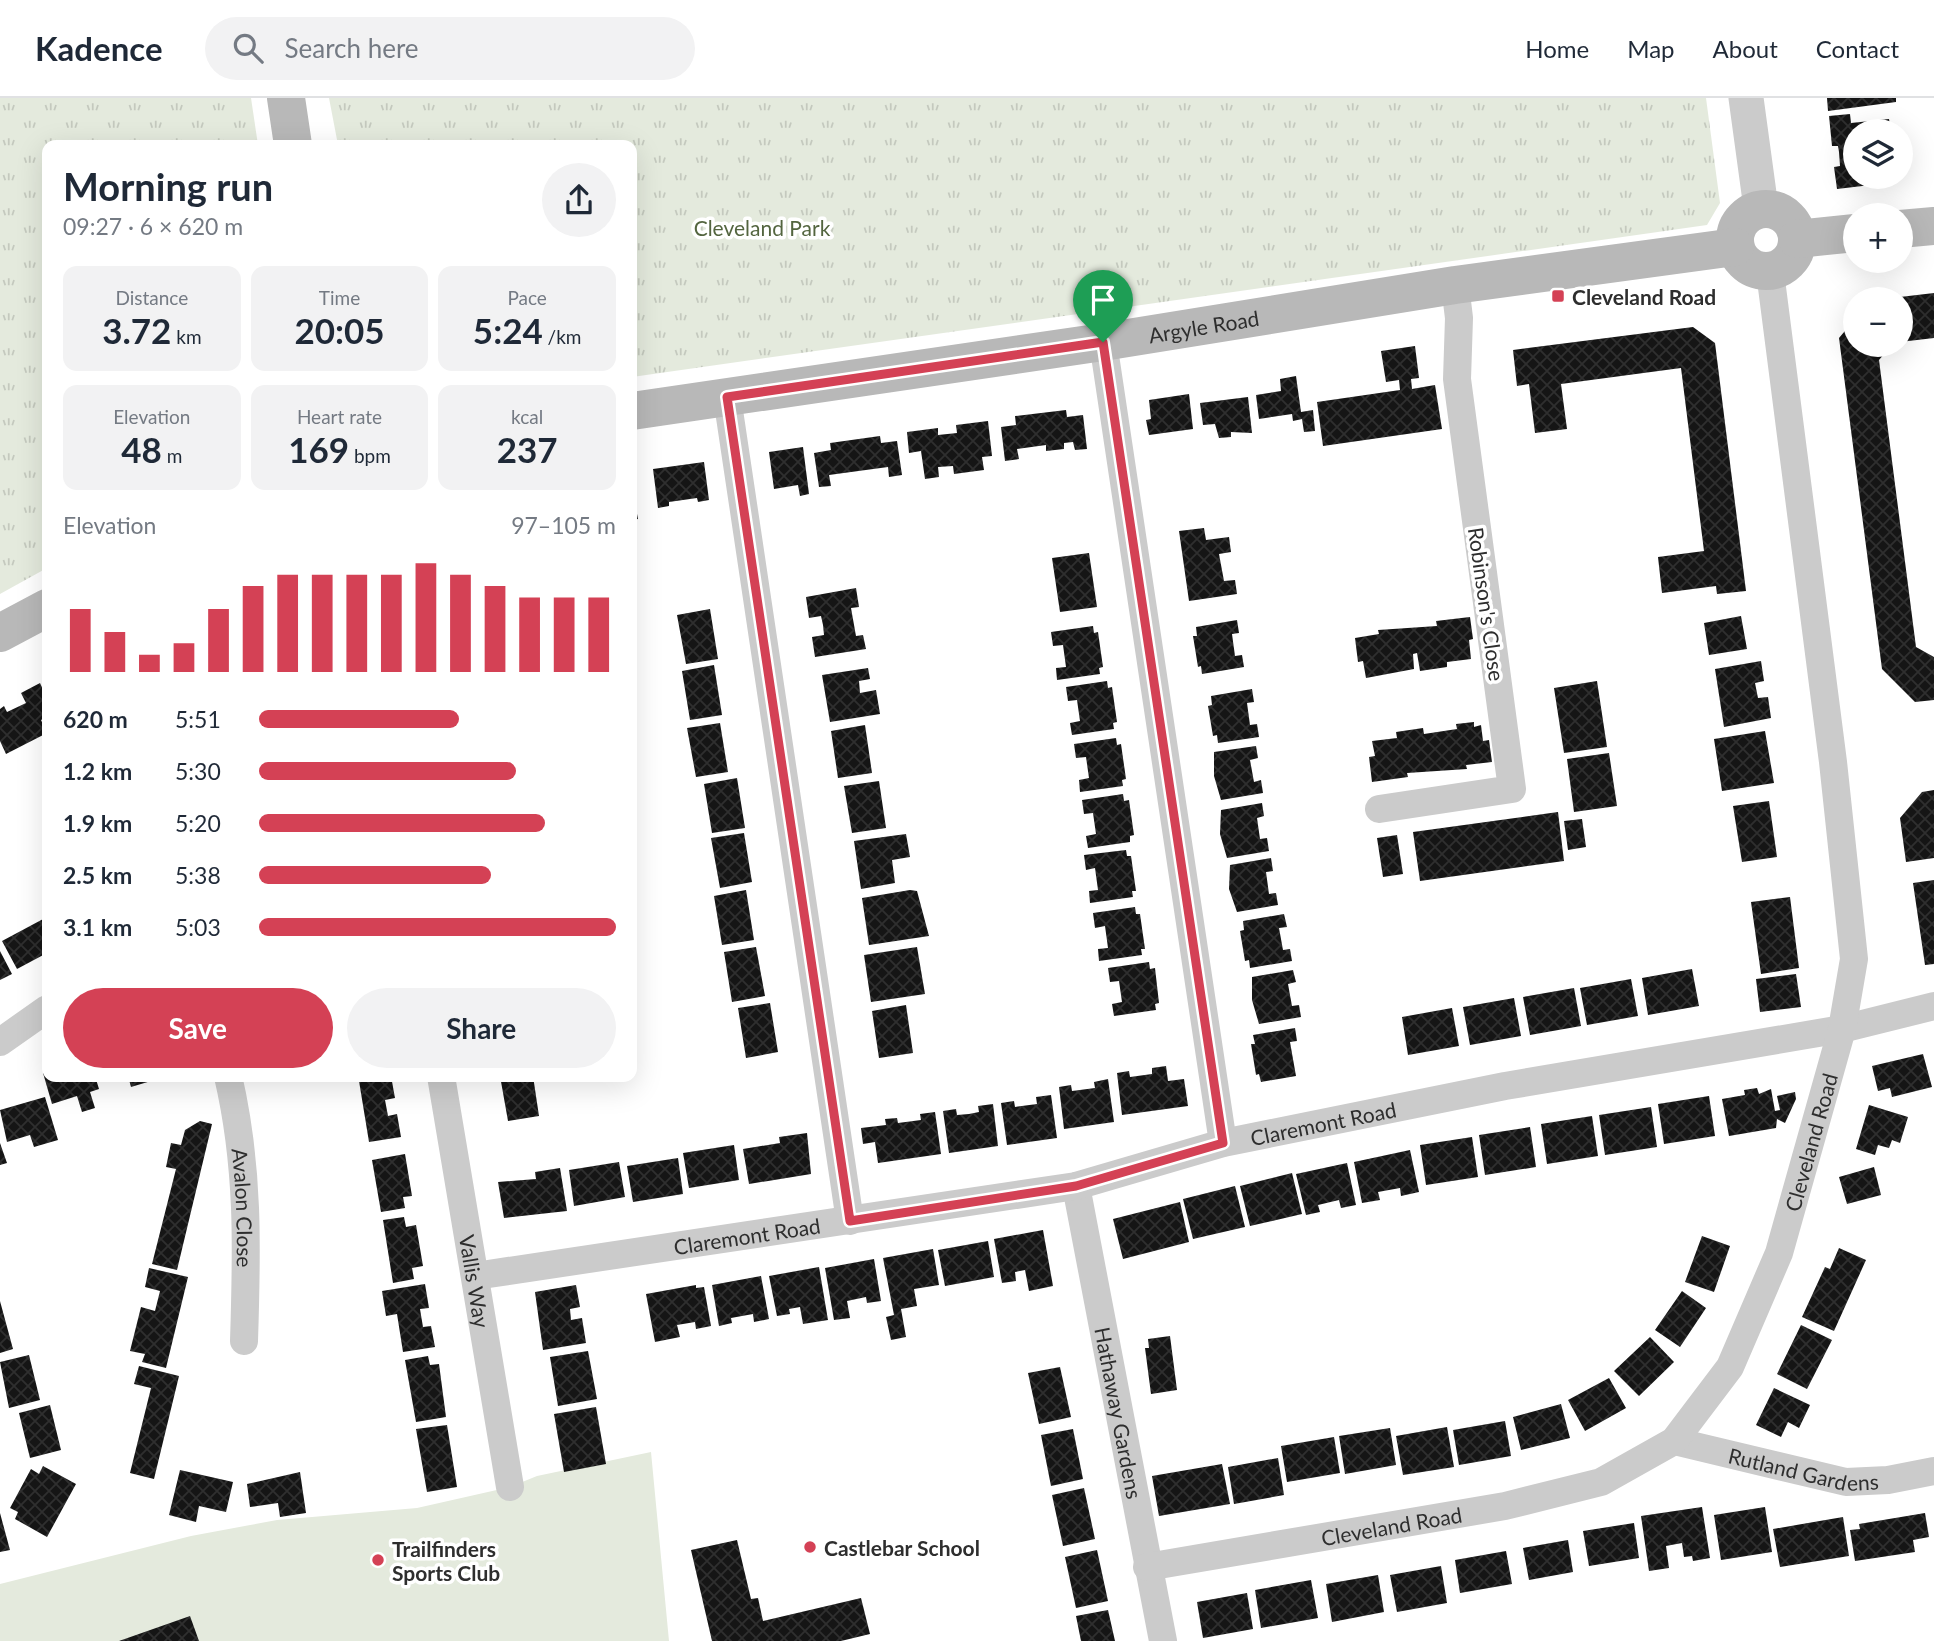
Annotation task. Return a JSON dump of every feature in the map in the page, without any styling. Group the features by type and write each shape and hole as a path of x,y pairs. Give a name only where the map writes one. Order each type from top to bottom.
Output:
{"main road":[{"path":"286,98 292,140"},
{"path":"1761,208 1785,215 1794,226 1797,239 1793,257 1784,266 1770,272 1752,269 1741,260 1735,247 1735,231 1740,221 1761,208"},
{"path":"1913,228 1934,226"},
{"path":"1797,239 1843,234"},
{"name":"Argyle Road","path":"637,410 1103,342 1455,285 1735,247"},
{"path":"0,632 42,611"}],"street":[{"path":"1746,98 1761,208"},
{"name":"Cleveland Road","path":"1147,1567 1505,1506 1601,1482 1674,1441 1730,1367 1779,1253 1842,1029 1854,959 1833,762 1770,272"},
{"name":"Robinson's Close","path":"1379,809 1512,789 1457,379 1459,318 1455,285"},
{"path":"1103,342 1223,1143"},
{"path":"727,397 850,1221"},
{"name":"Claremont Road","path":"475,1276 1076,1186 1223,1143 1505,1086 1842,1029 1934,1006"},
{"path":"0,1042 42,1013"},
{"name":"Avalon Close","path":"229,1082 240,1129 248,1217 244,1341"},
{"name":"Vallis Way","path":"442,1082 510,1487"},
{"name":"Hathaway Gardens","path":"1076,1186 1163,1641"},
{"name":"Rutland Gardens","path":"1674,1441 1846,1482 1888,1480 1934,1471"}],"green space":[{"path":"0,98 251,98 257,140 42,140 42,571 0,594"},
{"name":"Cleveland Park","path":"329,98 1706,98 1720,203 1707,225 637,376 637,140 337,140"},
{"name":"Trailfinders Sports Club","path":"651,1452 669,1641 0,1641 0,1584 191,1536 277,1520 417,1508 510,1487 537,1476"}],"building":[{"path":"1827,98 1896,98 1896,102 1828,111"},
{"path":"1850,114 1851,119 1843,119 1843,188 1837,189 1834,167 1840,166 1839,152 1838,146 1832,146 1829,116"},
{"path":"1934,293 1934,338 1913,340 1913,295"},
{"path":"1693,327 1715,343 1746,591 1717,594 1716,586 1662,593 1658,557 1704,551 1681,368 1561,384 1567,429 1535,433 1529,384 1517,386 1513,350"},
{"path":"1843,333 1843,357 1882,357 1879,360 1916,647 1934,657 1934,700 1915,702 1882,669 1839,338"},
{"path":"1415,346 1419,378 1411,379 1412,389 1435,385 1442,429 1323,446 1317,402 1400,390 1399,380 1386,382 1381,351"},
{"path":"1296,376 1301,412 1313,410 1315,431 1304,432 1302,419 1293,421 1292,414 1259,419 1256,395 1281,391 1280,379"},
{"path":"1189,394 1193,429 1149,435 1146,420 1151,419 1149,400"},
{"path":"1248,397 1252,433 1231,432 1231,437 1219,438 1215,424 1203,425 1200,403"},
{"path":"1066,410 1067,417 1083,415 1087,449 1075,450 1073,442 1064,443 1064,449 1046,451 1046,445 1017,449 1019,459 1005,461 1001,427 1016,425 1015,416"},
{"path":"988,421 992,456 982,457 984,470 954,474 953,466 938,467 939,477 925,479 921,451 909,453 907,432 938,428 938,435 957,433 956,425"},
{"path":"880,436 881,443 897,441 902,475 889,477 888,467 829,475 831,486 819,487 814,453 831,450 830,443"},
{"path":"803,447 809,494 800,496 798,485 774,489 769,452"},
{"path":"704,462 709,500 698,502 697,498 669,502 669,506 658,508 653,469"},
{"path":"1204,528 1206,540 1229,537 1231,552 1219,554 1224,581 1235,580 1237,594 1189,601 1179,531"},
{"path":"1089,553 1097,607 1060,612 1052,558"},
{"path":"856,588 859,607 851,608 856,636 863,635 866,649 815,657 812,637 824,635 823,625 821,616 809,618 806,597"},
{"path":"710,609 718,659 686,664 677,615"},
{"path":"1741,616 1747,649 1709,655 1704,623"},
{"path":"1470,617 1473,639 1469,640 1471,659 1447,662 1447,667 1420,671 1417,653 1413,654 1414,669 1366,678 1363,661 1358,662 1355,638 1379,634 1378,630 1437,626 1436,621"},
{"path":"1237,620 1239,633 1232,634 1235,656 1242,655 1244,667 1202,674 1201,666 1198,667 1193,636 1197,636 1196,627"},
{"path":"1093,626 1094,633 1098,632 1103,667 1099,668 1100,674 1057,680 1056,668 1066,667 1063,645 1053,646 1051,632"},
{"path":"1761,661 1764,681 1755,683 1758,698 1768,697 1771,718 1724,727 1715,669"},
{"path":"714,665 722,715 690,720 682,671"},
{"path":"868,668 870,679 859,681 860,693 876,690 880,714 830,722 822,675"},
{"path":"1107,681 1108,688 1112,687 1117,722 1113,723 1114,729 1072,735 1070,723 1080,721 1077,700 1068,701 1066,687"},
{"path":"1597,681 1607,747 1564,753 1554,688"},
{"path":"40,683 42,736 6,754 0,741 0,709 4,706 7,712 26,703 21,693"},
{"path":"1252,689 1254,702 1247,703 1250,725 1257,724 1259,737 1218,743 1217,735 1213,736 1208,706 1212,705 1211,696"},
{"path":"1474,722 1474,727 1481,725 1483,741 1489,740 1492,762 1466,765 1467,769 1407,773 1408,777 1372,782 1369,757 1375,756 1372,741 1397,738 1396,732 1423,728 1424,734 1457,729 1456,724"},
{"path":"720,723 728,772 696,777 687,728"},
{"path":"865,725 872,773 838,778 831,731"},
{"path":"1765,731 1774,783 1722,791 1714,739"},
{"path":"1116,738 1117,745 1121,744 1126,779 1122,780 1123,786 1080,792 1079,780 1089,778 1086,757 1076,758 1074,744"},
{"path":"1256,746 1258,758 1250,760 1254,782 1261,780 1263,793 1221,800 1214,776 1214,752"},
{"path":"1609,753 1617,806 1574,812 1567,759"},
{"path":"737,778 745,828 712,833 704,784"},
{"path":"879,781 886,828 852,833 844,786"},
{"path":"1934,790 1934,858 1906,862 1900,818 1922,792"},
{"path":"1123,794 1124,801 1129,800 1134,835 1130,836 1130,842 1088,848 1086,836 1096,834 1093,813 1084,814 1082,800"},
{"path":"1769,801 1777,857 1742,862 1733,806"},
{"path":"1262,803 1264,816 1257,818 1260,839 1267,838 1269,851 1227,858 1220,834 1221,810"},
{"path":"1558,812 1564,861 1420,881 1413,832"},
{"path":"1582,819 1586,847 1568,850 1564,821"},
{"path":"744,833 752,882 720,888 711,838"},
{"path":"906,834 910,857 892,860 895,883 861,889 854,841"},
{"path":"1397,835 1403,874 1383,877 1377,838"},
{"path":"1126,850 1127,856 1131,856 1136,891 1132,891 1133,897 1090,903 1089,891 1098,890 1095,868 1086,870 1084,855"},
{"path":"1271,858 1273,871 1266,872 1269,894 1276,893 1278,905 1237,912 1229,889 1230,865"},
{"path":"1934,880 1934,964 1925,965 1913,883"},
{"path":"746,890 754,940 722,945 714,896"},
{"path":"917,891 929,936 869,945 862,898"},
{"path":"1790,897 1799,968 1761,974 1751,902"},
{"path":"1135,907 1136,914 1140,914 1145,949 1141,949 1142,955 1099,961 1098,949 1108,948 1105,926 1095,928 1093,913"},
{"path":"1284,914 1287,927 1279,928 1283,950 1290,949 1292,961 1250,968 1249,960 1245,961 1240,931 1244,930 1243,921"},
{"path":"42,920 42,956 17,969 2,941"},
{"path":"756,947 765,996 732,1002 724,952"},
{"path":"917,947 925,994 871,1002 864,955"},
{"path":"0,951 12,974 0,980"},
{"path":"1149,962 1150,969 1155,968 1159,1003 1155,1004 1156,1010 1114,1016 1112,1004 1122,1002 1119,981 1110,982 1108,968"},
{"path":"1692,969 1699,1006 1648,1015 1642,978"},
{"path":"1293,970 1296,982 1288,984 1292,1006 1299,1005 1301,1017 1259,1024 1252,1000 1252,977"},
{"path":"1796,974 1801,1007 1760,1012 1756,979"},
{"path":"1631,979 1638,1016 1587,1025 1580,988"},
{"path":"1574,988 1581,1026 1530,1035 1523,997"},
{"path":"1514,998 1521,1036 1470,1045 1463,1007"},
{"path":"770,1003 778,1052 746,1058 738,1008"},
{"path":"906,1005 913,1053 879,1058 872,1011"},
{"path":"1452,1008 1459,1046 1408,1055 1402,1017"},
{"path":"1295,1028 1297,1041 1290,1042 1296,1076 1261,1082 1259,1074 1256,1075 1251,1044 1255,1044 1253,1035"},
{"path":"1923,1054 1932,1087 1892,1097 1890,1088 1878,1091 1872,1066"},
{"path":"1166,1066 1168,1081 1184,1079 1188,1106 1122,1115 1117,1073 1129,1071 1130,1077 1152,1074 1152,1068"},
{"path":"1108,1079 1114,1122 1064,1129 1059,1087 1071,1085 1072,1091 1095,1088 1094,1082"},
{"path":"46,1082 97,1082 99,1089 90,1092 95,1108 82,1112 77,1096 52,1104"},
{"path":"130,1082 148,1082 131,1087"},
{"path":"359,1082 392,1082 395,1098 385,1100 388,1116 397,1114 401,1137 369,1142"},
{"path":"501,1082 534,1082 539,1116 508,1121"},
{"path":"1757,1088 1759,1094 1771,1089 1775,1111 1780,1110 1777,1096 1795,1092 1796,1099 1785,1123 1777,1119 1776,1128 1729,1136 1722,1099 1745,1095 1744,1090"},
{"path":"1051,1095 1057,1138 1007,1145 1001,1103 1014,1101 1015,1107 1037,1104 1036,1097"},
{"path":"1709,1096 1715,1136 1664,1144 1658,1104"},
{"path":"45,1097 58,1140 34,1147 30,1135 7,1142 0,1110"},
{"path":"993,1104 998,1146 949,1153 943,1111 956,1109 957,1115 969,1114 979,1112 978,1106"},
{"path":"1869,1105 1908,1117 1900,1143 1892,1140 1889,1148 1878,1145 1875,1155 1856,1149"},
{"path":"1651,1107 1657,1147 1605,1155 1599,1115"},
{"path":"935,1112 941,1154 878,1163 875,1142 863,1144 861,1128 886,1125 885,1119 897,1118 898,1123 921,1120 920,1114"},
{"path":"1592,1116 1598,1156 1547,1164 1541,1124"},
{"path":"200,1121 212,1124 177,1270 152,1264 176,1169 166,1167 171,1143 181,1145 185,1130"},
{"path":"1530,1127 1536,1167 1485,1175 1479,1135"},
{"path":"807,1133 811,1174 749,1184 743,1149 780,1143 779,1137"},
{"path":"1472,1137 1478,1177 1426,1185 1420,1145"},
{"path":"0,1143 7,1163 0,1165"},
{"path":"734,1145 739,1180 689,1188 683,1153"},
{"path":"1410,1150 1419,1192 1401,1196 1400,1188 1378,1192 1380,1200 1362,1203 1354,1162"},
{"path":"405,1154 412,1196 403,1197 405,1208 381,1212 372,1160"},
{"path":"678,1158 683,1194 633,1202 627,1166"},
{"path":"619,1162 625,1197 574,1206 569,1170"},
{"path":"1347,1163 1356,1205 1341,1208 1339,1200 1318,1205 1320,1212 1306,1215 1296,1174"},
{"path":"1874,1167 1881,1195 1847,1204 1839,1177"},
{"path":"560,1168 567,1211 504,1218 498,1182 536,1179 535,1172"},
{"path":"1292,1173 1302,1214 1250,1226 1240,1186"},
{"path":"1235,1186 1245,1227 1193,1239 1183,1199"},
{"path":"1180,1202 1189,1242 1123,1259 1113,1219"},
{"path":"404,1217 406,1227 416,1225 423,1266 412,1268 414,1279 393,1283 383,1220"},
{"path":"1043,1230 1053,1286 1029,1291 1025,1270 1015,1272 1016,1281 1002,1283 994,1239"},
{"path":"1702,1236 1730,1246 1714,1292 1685,1282"},
{"path":"988,1241 994,1277 945,1286 938,1250"},
{"path":"1839,1248 1866,1260 1834,1331 1802,1317 1825,1267 1830,1269"},
{"path":"933,1249 939,1285 914,1289 917,1306 901,1309 906,1337 891,1340 886,1317 894,1315 883,1258"},
{"path":"874,1259 881,1301 867,1303 866,1297 847,1301 850,1318 834,1320 825,1268"},
{"path":"819,1267 828,1320 803,1324 800,1307 789,1309 790,1314 777,1316 769,1276"},
{"path":"149,1268 188,1277 166,1368 142,1362 145,1354 130,1351 141,1307 155,1311 160,1291 145,1287"},
{"path":"761,1276 769,1319 754,1322 753,1314 731,1318 732,1323 719,1326 712,1285"},
{"path":"425,1284 429,1308 420,1309 423,1327 431,1326 435,1347 403,1352 397,1314 386,1316 382,1291"},
{"path":"576,1285 580,1307 570,1309 571,1320 582,1318 586,1343 543,1350 535,1292"},
{"path":"696,1285 696,1288 704,1287 711,1326 696,1329 695,1322 677,1325 680,1337 655,1342 646,1294"},
{"path":"1682,1291 1706,1308 1680,1347 1655,1330"},
{"path":"0,1301 13,1349 0,1353"},
{"path":"1801,1325 1832,1340 1807,1389 1777,1374"},
{"path":"1170,1336 1177,1390 1151,1394 1145,1348 1149,1348 1148,1339"},
{"path":"1650,1337 1674,1362 1639,1396 1614,1371"},
{"path":"588,1351 597,1399 558,1406 550,1357"},
{"path":"29,1355 40,1400 9,1408 0,1362"},
{"path":"428,1356 430,1365 439,1364 446,1417 416,1422 405,1360"},
{"path":"139,1366 179,1376 154,1479 130,1473 151,1388 134,1384"},
{"path":"1060,1367 1071,1417 1039,1424 1028,1373"},
{"path":"1609,1378 1626,1408 1585,1431 1568,1400"},
{"path":"1774,1388 1810,1405 1799,1428 1788,1422 1781,1437 1756,1425"},
{"path":"1561,1404 1570,1438 1521,1450 1513,1417"},
{"path":"50,1405 61,1450 30,1458 19,1413"},
{"path":"596,1407 606,1464 564,1472 554,1414"},
{"path":"1505,1421 1511,1456 1459,1465 1453,1430"},
{"path":"447,1425 457,1487 427,1492 416,1429"},
{"path":"1447,1427 1454,1467 1403,1475 1396,1436"},
{"path":"1390,1428 1396,1465 1345,1474 1339,1436"},
{"path":"1073,1429 1083,1479 1051,1486 1041,1435"},
{"path":"1334,1437 1340,1473 1287,1482 1281,1446"},
{"path":"1278,1458 1284,1495 1234,1504 1228,1467"},
{"path":"1222,1464 1230,1504 1159,1516 1152,1476"},
{"path":"43,1466 76,1484 47,1537 15,1519 18,1512 10,1508 31,1469 39,1474"},
{"path":"180,1470 233,1482 226,1512 199,1506 196,1522 169,1515"},
{"path":"300,1472 306,1513 280,1517 278,1503 250,1507 247,1484"},
{"path":"1084,1488 1095,1539 1063,1546 1052,1495"},
{"path":"1702,1507 1710,1558 1693,1561 1692,1556 1684,1557 1682,1543 1666,1546 1669,1568 1649,1571 1641,1516"},
{"path":"1765,1507 1772,1552 1721,1560 1714,1515"},
{"path":"0,1513 10,1550 0,1552"},
{"path":"1925,1513 1929,1537 1913,1540 1915,1552 1855,1561 1850,1530 1860,1529 1859,1524"},
{"path":"1843,1517 1849,1556 1780,1567 1773,1529"},
{"path":"1634,1523 1639,1558 1589,1566 1583,1531"},
{"path":"737,1540 751,1599 758,1598 763,1621 861,1598 870,1634 841,1641 712,1641 691,1550"},
{"path":"1568,1540 1573,1572 1529,1580 1523,1548"},
{"path":"1097,1550 1108,1601 1076,1608 1065,1557"},
{"path":"1506,1551 1512,1584 1460,1593 1455,1560"},
{"path":"1441,1566 1447,1603 1397,1612 1390,1575"},
{"path":"1378,1575 1384,1612 1332,1622 1326,1584"},
{"path":"1311,1580 1318,1618 1261,1628 1255,1590"},
{"path":"1247,1593 1253,1629 1203,1638 1197,1602"},
{"path":"1108,1610 1115,1641 1081,1641 1076,1616"},
{"path":"190,1616 199,1641 119,1641"}],"place":[{"name":"Cleveland Road","path":"1558,296"},
{"name":"Castlebar School","path":"810,1547"},
{"name":"Trailfinders Sports Club","path":"378,1560"}],"route":[{"path":"1103,342 1223,1143 1076,1186 850,1221 727,397 1103,342"}]}
